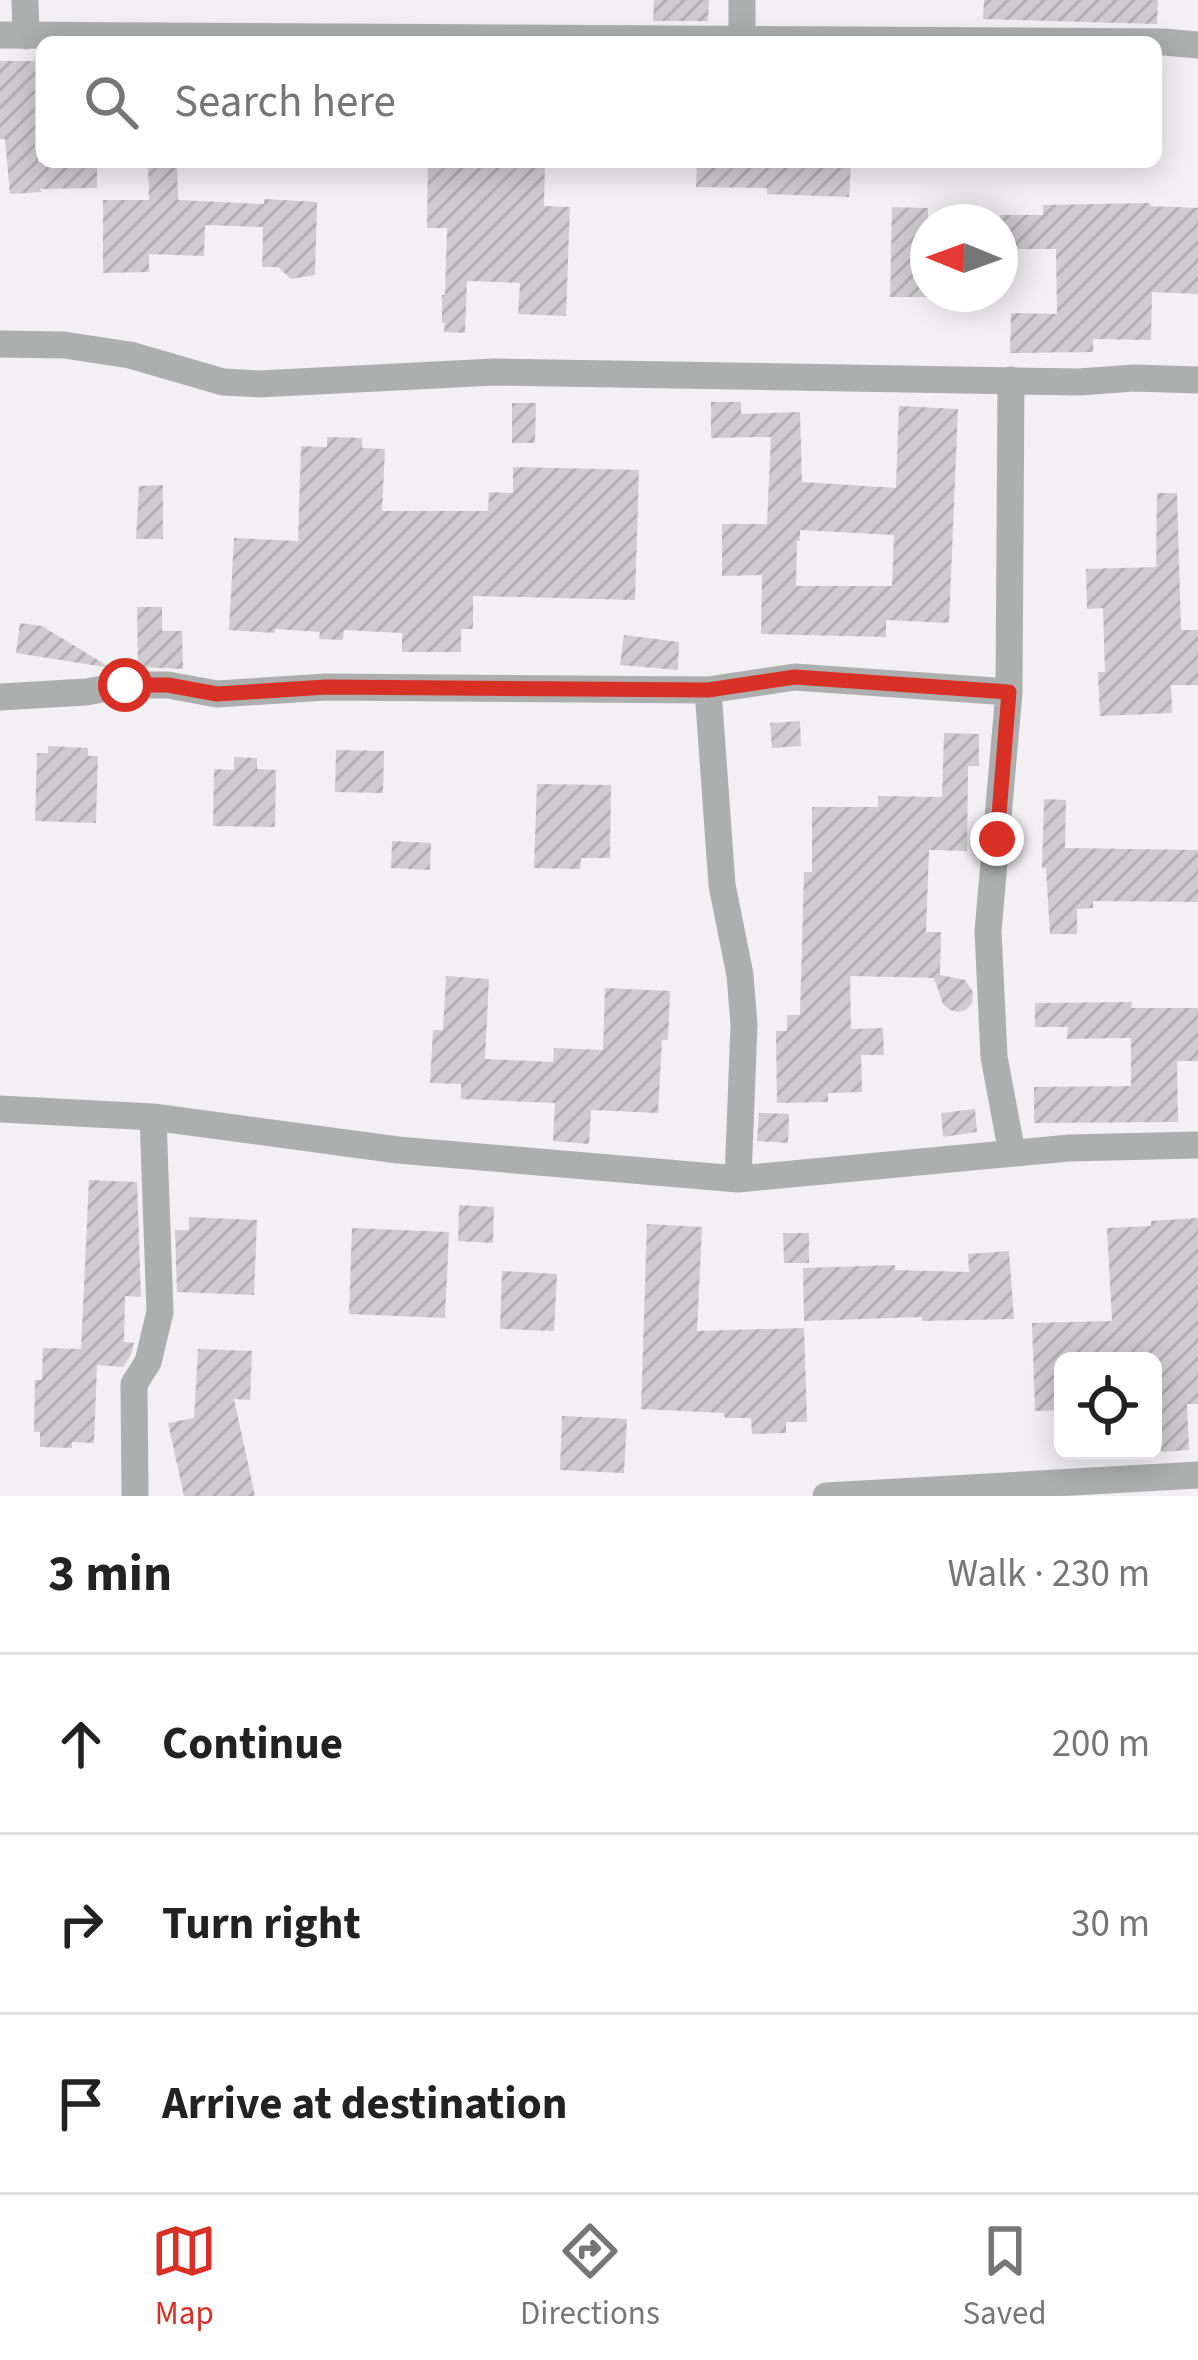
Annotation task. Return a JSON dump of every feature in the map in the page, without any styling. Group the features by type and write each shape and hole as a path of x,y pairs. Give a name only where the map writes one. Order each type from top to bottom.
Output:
{"street":[{"path":"13,36 25,0"},
{"path":"742,0 742,36"},
{"path":"1162,42 1198,45"},
{"path":"0,344 64,345 130,355 223,382 260,384 494,372 1198,380"},
{"path":"1010,380 1009,692 988,931 994,1057 1012,1153"},
{"path":"0,697 125,685 168,685 217,694 326,687 708,690 795,677 1009,692"},
{"path":"708,690 722,885 740,975 744,1025 737,1179"},
{"path":"0,1109 153,1118 398,1150 737,1179 1069,1148 1198,1144"},
{"path":"135,1496 134,1384 148,1362 160,1312 153,1118"},
{"path":"826,1496 1198,1474"}],"building":[{"path":"654,0 709,0 708,21 653,21"},
{"path":"984,0 1158,0 1157,24 983,19"},
{"path":"0,61 35,61 36,168 97,168 97,188 10,194 5,139 0,139"},
{"path":"148,168 177,168 178,200 317,202 315,275 291,279 278,267 262,267 263,227 205,225 204,256 149,254 149,272 103,273 103,200 149,200"},
{"path":"428,168 545,168 544,206 570,207 566,316 518,314 520,283 467,281 465,333 444,332 447,228 427,228"},
{"path":"697,168 851,168 849,197 767,194 767,188 696,187"},
{"path":"1150,203 1198,208 1198,294 1152,292 1151,340 1093,339 1093,352 1010,353 1011,313 1057,314 1056,249 1018,249 1018,215 1043,215 1043,205"},
{"path":"892,207 910,208 910,297 890,297"},
{"path":"711,402 741,402 741,414 800,412 802,482 896,488 899,406 958,409 949,623 886,620 886,637 761,634 762,575 722,576 722,524 767,524 771,437 711,438","holes":["800,530 894,535 892,586 796,586"]},
{"path":"512,403 536,403 535,443 512,443"},
{"path":"327,437 362,438 362,448 385,449 382,511 488,511 489,492 513,493 513,467 639,470 635,600 473,596 473,629 461,629 461,652 402,652 402,633 344,630 343,640 319,639 320,632 229,630 234,538 298,541 301,446 327,447"},
{"path":"163,485 163,539 136,539 139,486"},
{"path":"1157,493 1177,493 1181,630 1198,630 1198,685 1171,685 1172,713 1100,716 1098,672 1105,672 1103,608 1087,609 1086,569 1156,567"},
{"path":"137,607 162,607 162,631 182,631 183,669 138,667"},
{"path":"20,623 42,626 111,668 16,653"},
{"path":"624,635 679,642 678,670 620,665"},
{"path":"800,721 801,746 772,748 770,723"},
{"path":"944,733 979,734 979,766 968,766 967,851 929,850 926,932 941,932 940,975 965,980 973,992 972,1003 966,1010 950,1010 934,978 850,976 851,1029 883,1028 884,1055 861,1055 862,1092 828,1093 828,1102 777,1103 776,1031 787,1031 787,1015 800,1015 804,872 812,872 812,807 878,807 878,796 942,797"},
{"path":"48,746 88,748 88,756 98,756 96,823 35,821 37,753 48,753"},
{"path":"336,750 384,751 383,793 335,792"},
{"path":"234,757 257,758 257,769 276,770 275,827 213,826 214,769 234,770"},
{"path":"537,784 611,785 610,858 581,858 580,869 534,868"},
{"path":"1044,799 1066,800 1065,848 1198,850 1198,902 1093,901 1093,908 1077,909 1077,934 1050,934 1046,868 1042,868"},
{"path":"392,841 431,843 430,870 391,868"},
{"path":"446,976 489,979 485,1059 553,1062 554,1048 603,1050 605,988 670,991 658,1113 591,1110 589,1144 553,1141 555,1103 461,1099 461,1084 430,1083 433,1030 443,1030"},
{"path":"1132,1002 1131,1008 1198,1008 1198,1061 1177,1061 1178,1122 1034,1123 1034,1087 1131,1086 1131,1038 1067,1039 1068,1027 1035,1027 1035,1003"},
{"path":"975,1109 977,1132 943,1137 941,1113"},
{"path":"759,1113 789,1114 788,1143 757,1141"},
{"path":"89,1180 137,1182 141,1297 125,1296 124,1342 134,1343 123,1367 97,1365 94,1443 40,1447 40,1432 34,1432 35,1380 42,1380 43,1348 81,1349"},
{"path":"459,1205 494,1207 493,1243 458,1241"},
{"path":"189,1217 257,1220 254,1295 177,1292 175,1230 189,1230"},
{"path":"1198,1218 1198,1404 1187,1404 1189,1450 1162,1452 1162,1352 1054,1352 1054,1410 1035,1411 1032,1323 1112,1321 1107,1228 1151,1226 1151,1221"},
{"path":"647,1224 702,1227 697,1331 804,1328 807,1422 786,1422 786,1433 752,1434 751,1418 641,1409"},
{"path":"352,1228 449,1232 445,1318 349,1314"},
{"path":"783,1233 809,1233 809,1263 784,1263"},
{"path":"1009,1251 1014,1319 804,1321 803,1268 895,1265 895,1270 969,1272 968,1254"},
{"path":"502,1271 557,1274 554,1331 500,1329"},
{"path":"198,1349 252,1351 250,1400 234,1399 255,1496 184,1496 168,1423 194,1418"},
{"path":"562,1416 627,1419 624,1473 560,1470"}],"route":[{"path":"125,685 168,685 217,694 326,687 708,690 795,677 1009,692 997,839"}]}
